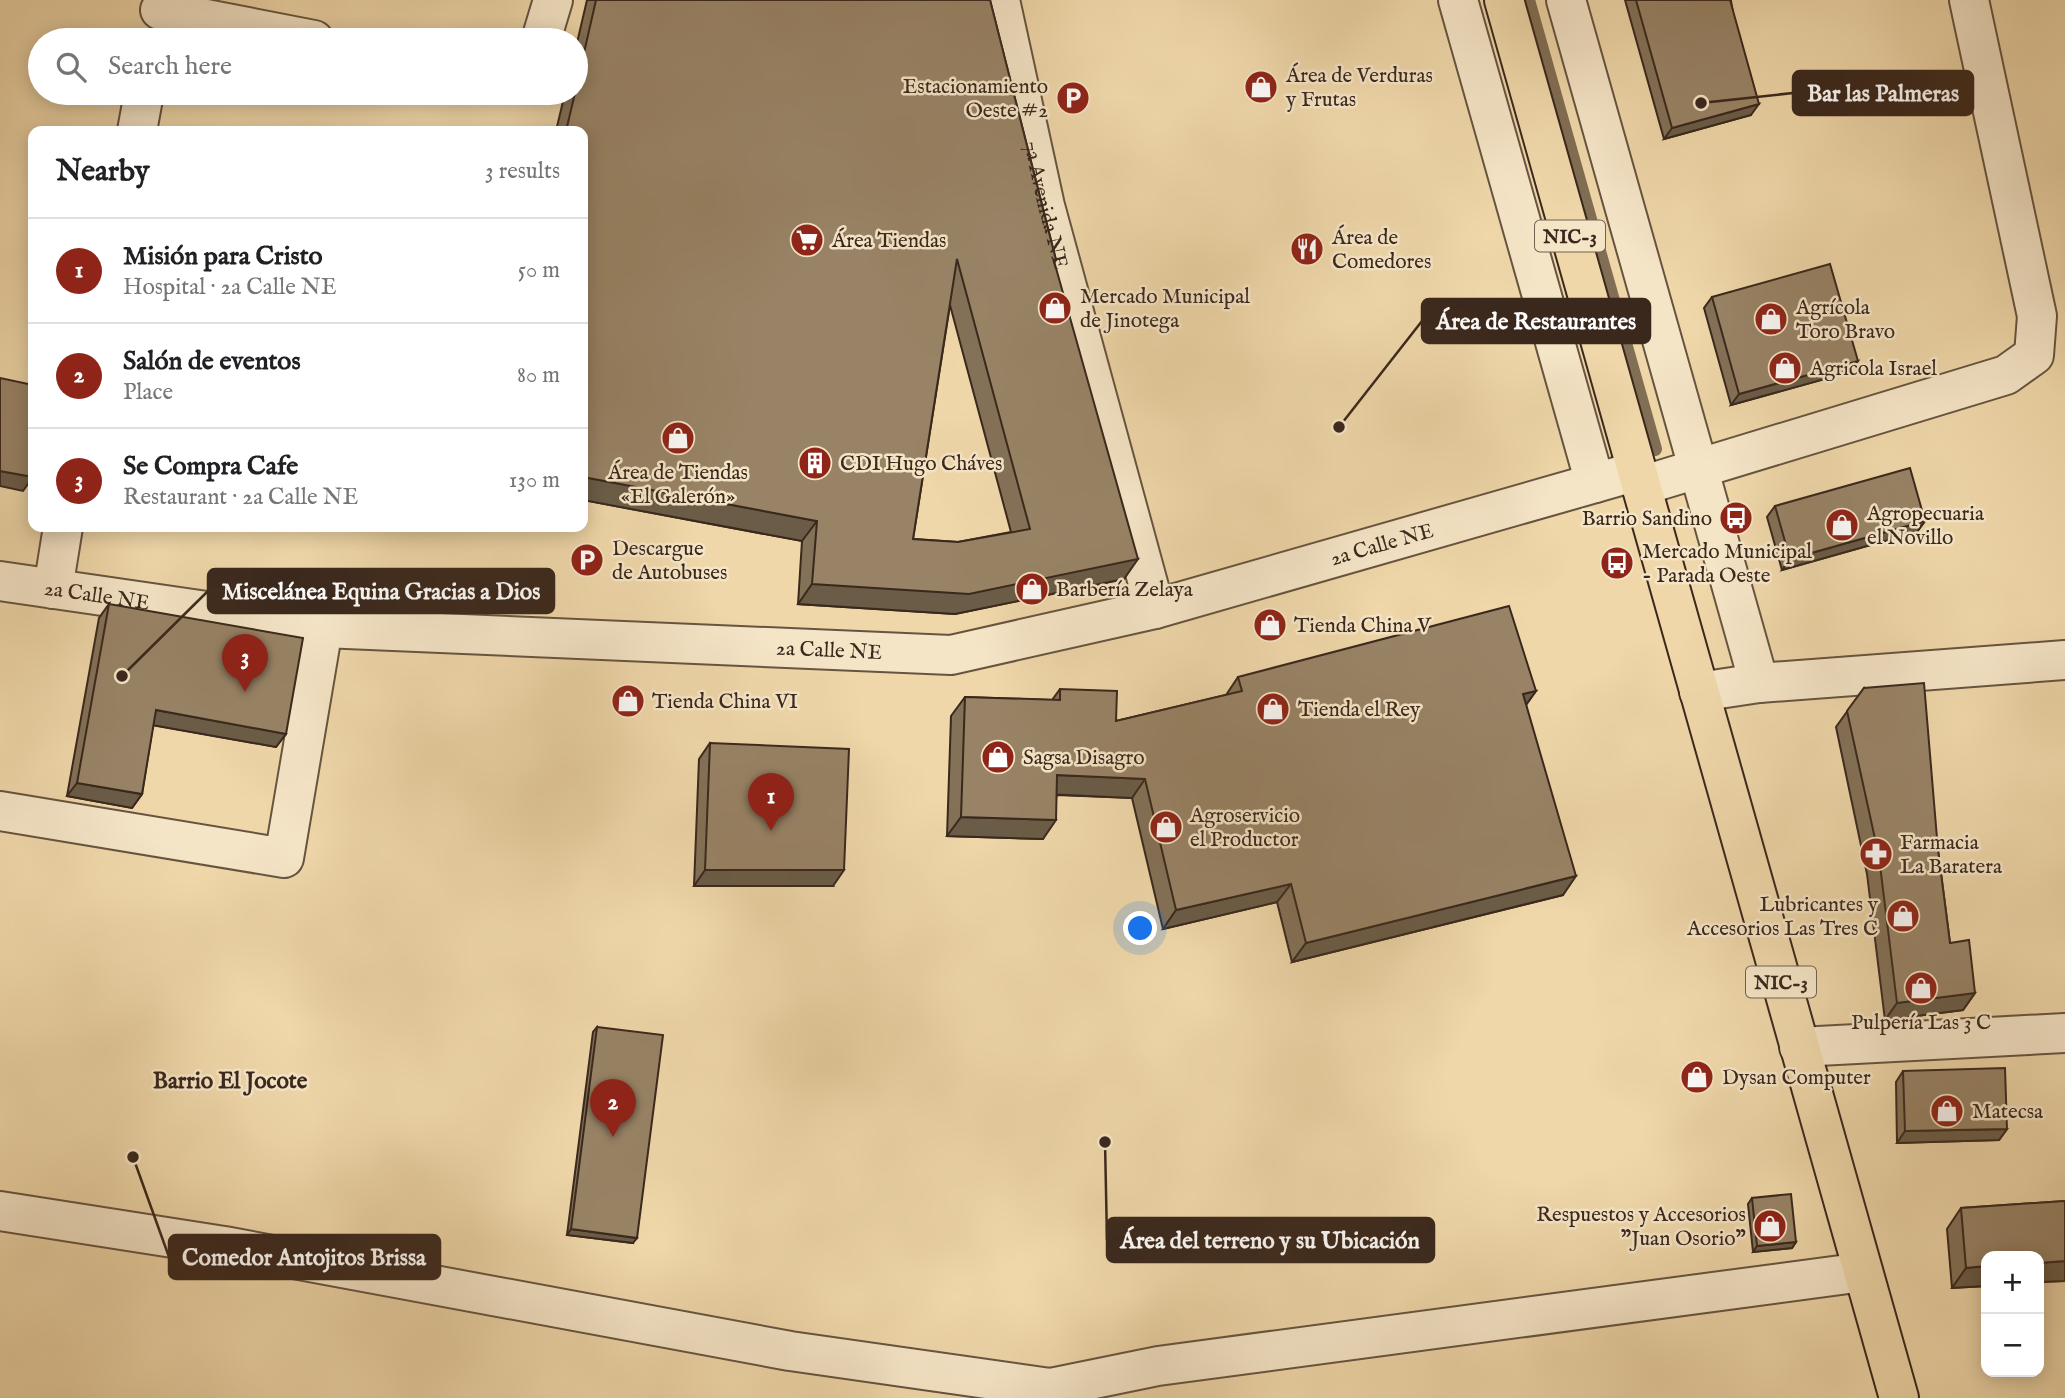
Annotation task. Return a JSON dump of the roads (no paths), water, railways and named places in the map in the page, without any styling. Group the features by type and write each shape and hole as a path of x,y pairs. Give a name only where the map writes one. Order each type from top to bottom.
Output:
{"main road":[{"name":"NIC-3","path":"1504,0 1899,1398"}],"street":[{"path":"544,28 552,0"},
{"name":"7a Avenida NE","path":"1000,0 1045,206 1155,609"},
{"path":"1458,0 1595,483"},
{"path":"1566,0 1759,683"},
{"name":"2a Calle NE","path":"0,581 323,628 951,655 1155,609 1595,483 1698,470 2006,375 2035,355 2037,316 1969,0"},
{"path":"158,17 233,28"},
{"path":"138,126 142,105"},
{"path":"53,589 62,532"},
{"path":"0,811 284,858 323,628"},
{"path":"1699,692 1759,683 2065,660"},
{"path":"1799,1047 2065,1033"},
{"path":"0,1211 223,1246 790,1351 1050,1388 1155,1382 1863,1272"}],"waterway":[{"path":"1528,0 1655,449"}],"place":[{"name":"Área de Verduras y Frutas","path":"1261,87"},
{"name":"Estacionamiento Oeste #2","path":"1073,98"},
{"name":"Bar las Palmeras","path":"1701,103"},
{"name":"Área Tiendas","path":"807,240"},
{"name":"Área de Comedores","path":"1307,249"},
{"name":"Mercado Municipal de Jinotega","path":"1055,308"},
{"name":"Agrícola Toro Bravo","path":"1771,319"},
{"name":"Agricola Israel","path":"1785,368"},
{"name":"Área de Restaurantes","path":"1339,427"},
{"name":"Área de Tiendas «El Galerón»","path":"678,438"},
{"name":"CDI Hugo Cháves","path":"815,463"},
{"name":"Barrio Sandino","path":"1736,518"},
{"name":"Agropecuaria el Novillo","path":"1842,525"},
{"name":"Descargue de Autobuses","path":"587,560"},
{"name":"Mercado Municipal - Parada Oeste","path":"1617,563"},
{"name":"Barbería Zelaya","path":"1032,589"},
{"name":"Tienda China V","path":"1270,625"},
{"name":"Miscelánea Equina Gracias a Dios","path":"122,676"},
{"name":"Se Compra Cafe","path":"245,692"},
{"name":"Tienda China VI","path":"628,701"},
{"name":"Tienda el Rey","path":"1273,709"},
{"name":"Sagsa Disagro","path":"998,757"},
{"name":"Agroservicio el Productor","path":"1166,827"},
{"name":"Misión para Cristo","path":"771,831"},
{"name":"Farmacia La Baratera","path":"1876,854"},
{"name":"Lubricantes y Accesorios Las Tres C","path":"1903,916"},
{"name":"Pulpería Las 3 C","path":"1921,988"},
{"name":"Dysan Computer","path":"1697,1077"},
{"name":"Matecsa","path":"1947,1111"},
{"name":"Salón de eventos","path":"613,1137"},
{"name":"Área del terreno y su Ubicación","path":"1105,1142"},
{"name":"Comedor Antojitos Brissa","path":"133,1157"},
{"name":"Respuestos y Accesorios \"Juan Osorio\"","path":"1770,1226"}],"district":[{"name":"Barrio El Jocote","path":"230,1080"}]}
